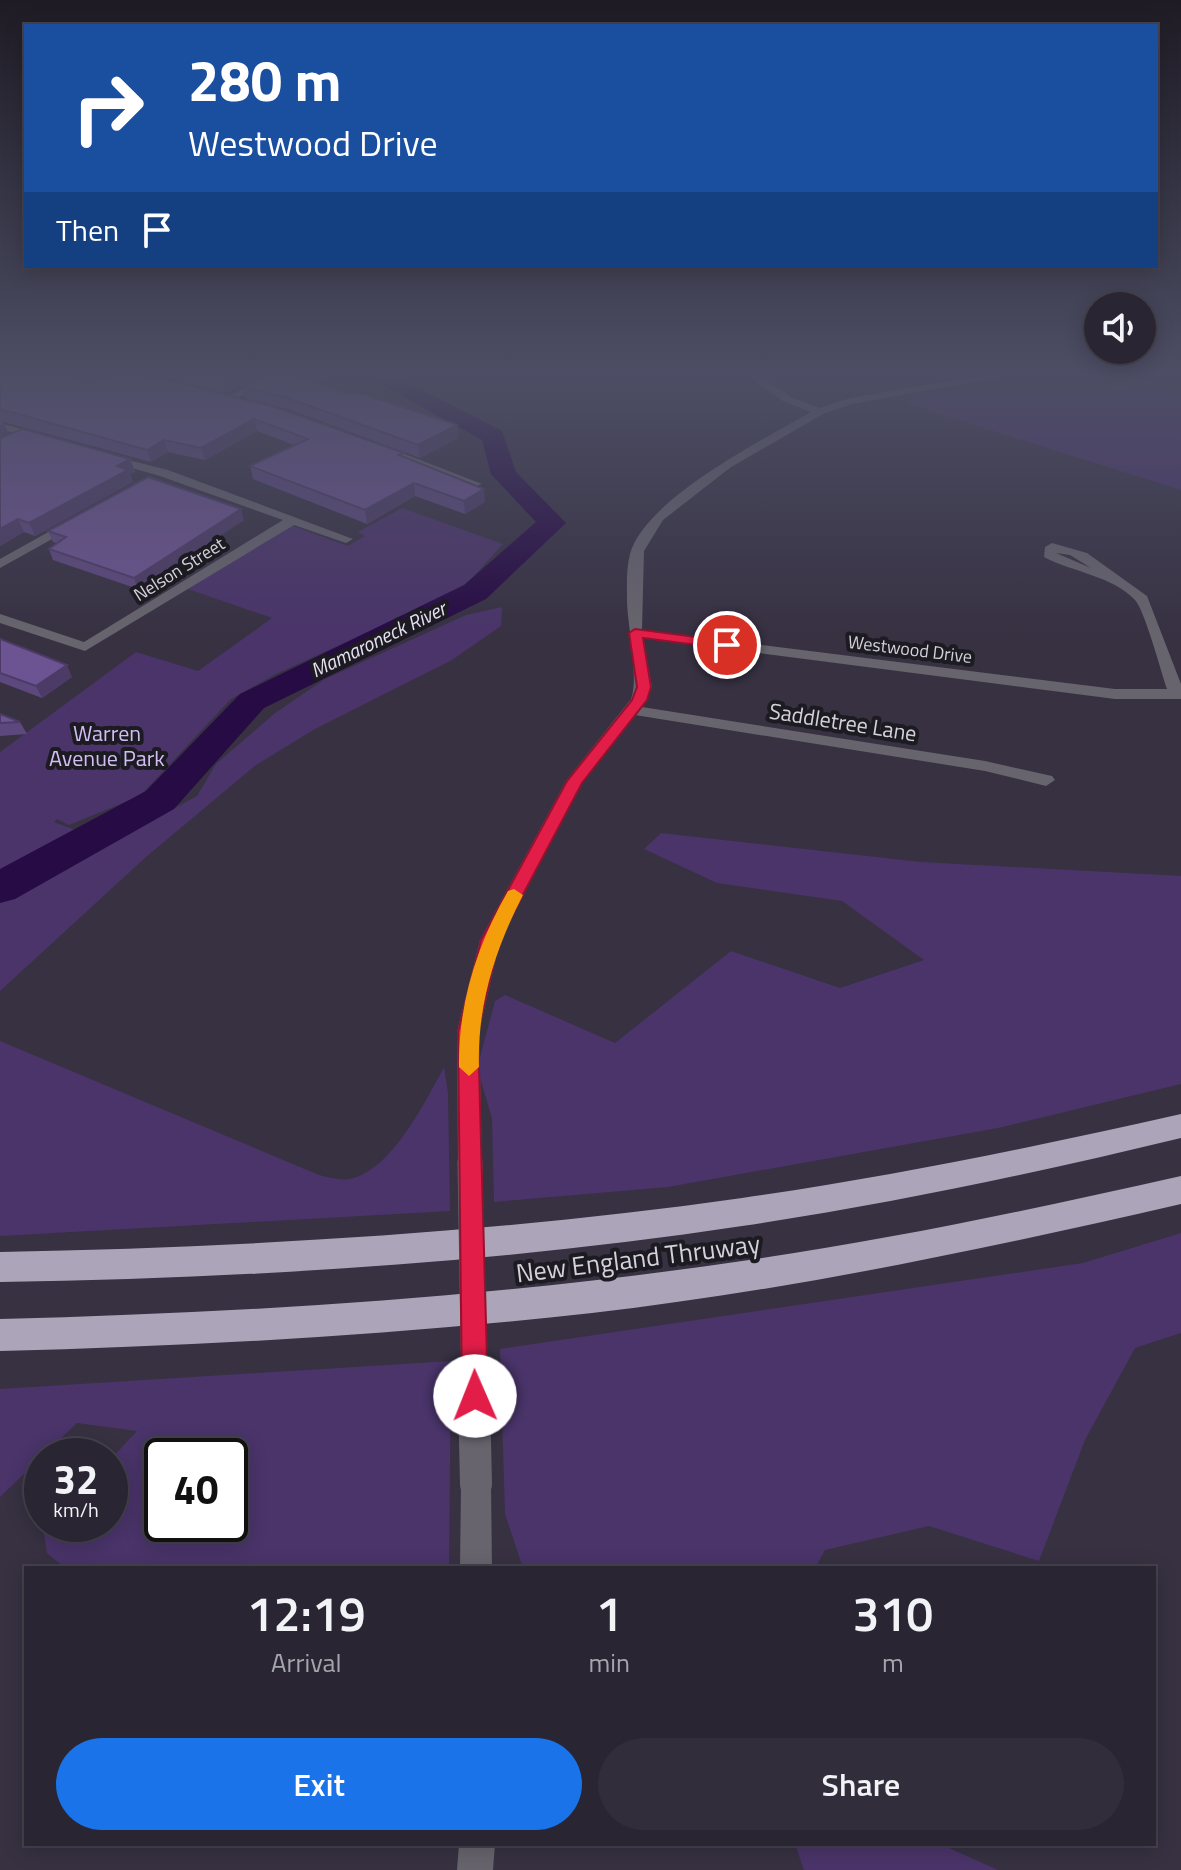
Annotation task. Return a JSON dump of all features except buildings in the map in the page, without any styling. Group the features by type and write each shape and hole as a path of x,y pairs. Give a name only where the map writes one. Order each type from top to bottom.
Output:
{"highway":[{"name":"New England Thruway","path":"0,1267 334,1256 575,1235 883,1190 1181,1126"},
{"name":"New England Thruway","path":"0,1335 318,1323 567,1301 905,1251 1181,1190"}],"street":[{"path":"113,459 164,473 346,539"},
{"path":"410,459 476,484"},
{"path":"476,1566 468,1032 490,940 575,781 633,710 644,687 635,633 634,572 637,551 658,518 737,459"},
{"path":"150,481 164,473"},
{"path":"0,564 82,519"},
{"name":"Nelson Street","path":"0,618 85,647 291,521"},
{"path":"1106,576 1142,599 1179,694"},
{"name":"Westwood Drive","path":"635,633 1115,694 1179,694"},
{"name":"Saddletree Lane","path":"633,710 985,766 1046,780"},
{"path":"475,1870 477,1846"}],"green space":[{"path":"1083,459 1181,459 1181,490"},
{"name":"Warren Avenue Park","path":"402,508 503,544 462,589 274,675 231,699 140,796 69,825 57,819 54,822 110,843 197,796 216,764 275,713 325,679 466,615 502,607 501,626 452,660 315,729 256,765 146,857 0,991 0,752 136,652 198,671 272,618 188,589 290,525 348,546 365,536 358,532"},
{"path":"661,833 921,862 1181,876 1181,1084 998,1128 668,1187 494,1202 492,1118 477,1068 495,1001 505,995 615,1043 731,951 840,988 924,960 842,901 717,883 644,849"},
{"path":"0,1041 319,1175 342,1180 365,1173 393,1149 406,1133 444,1067 448,1093 450,1211 0,1236"},
{"path":"1181,1233 1181,1333 1135,1348 1085,1440 1039,1561 929,1526 825,1550 816,1566 522,1566 505,1514 500,1349 1083,1263"},
{"path":"451,1361 449,1566 63,1566 47,1553 45,1542 128,1542 128,1441 137,1431 77,1423 61,1438 24,1438 24,1474 0,1497 0,1389"},
{"path":"796,1846 944,1846 998,1870 804,1870"}],"waterway":[{"name":"Mamaroneck River","path":"0,888 160,800 252,701 475,592 502,564 552,523 504,474 500,459"}],"slow traffic":[{"path":"469,1067 468,1032 490,940 514,895"}],"route":[{"path":"475,1396 468,1032 490,940 575,781 630,716 639,700 644,687 635,633 727,645"}]}
